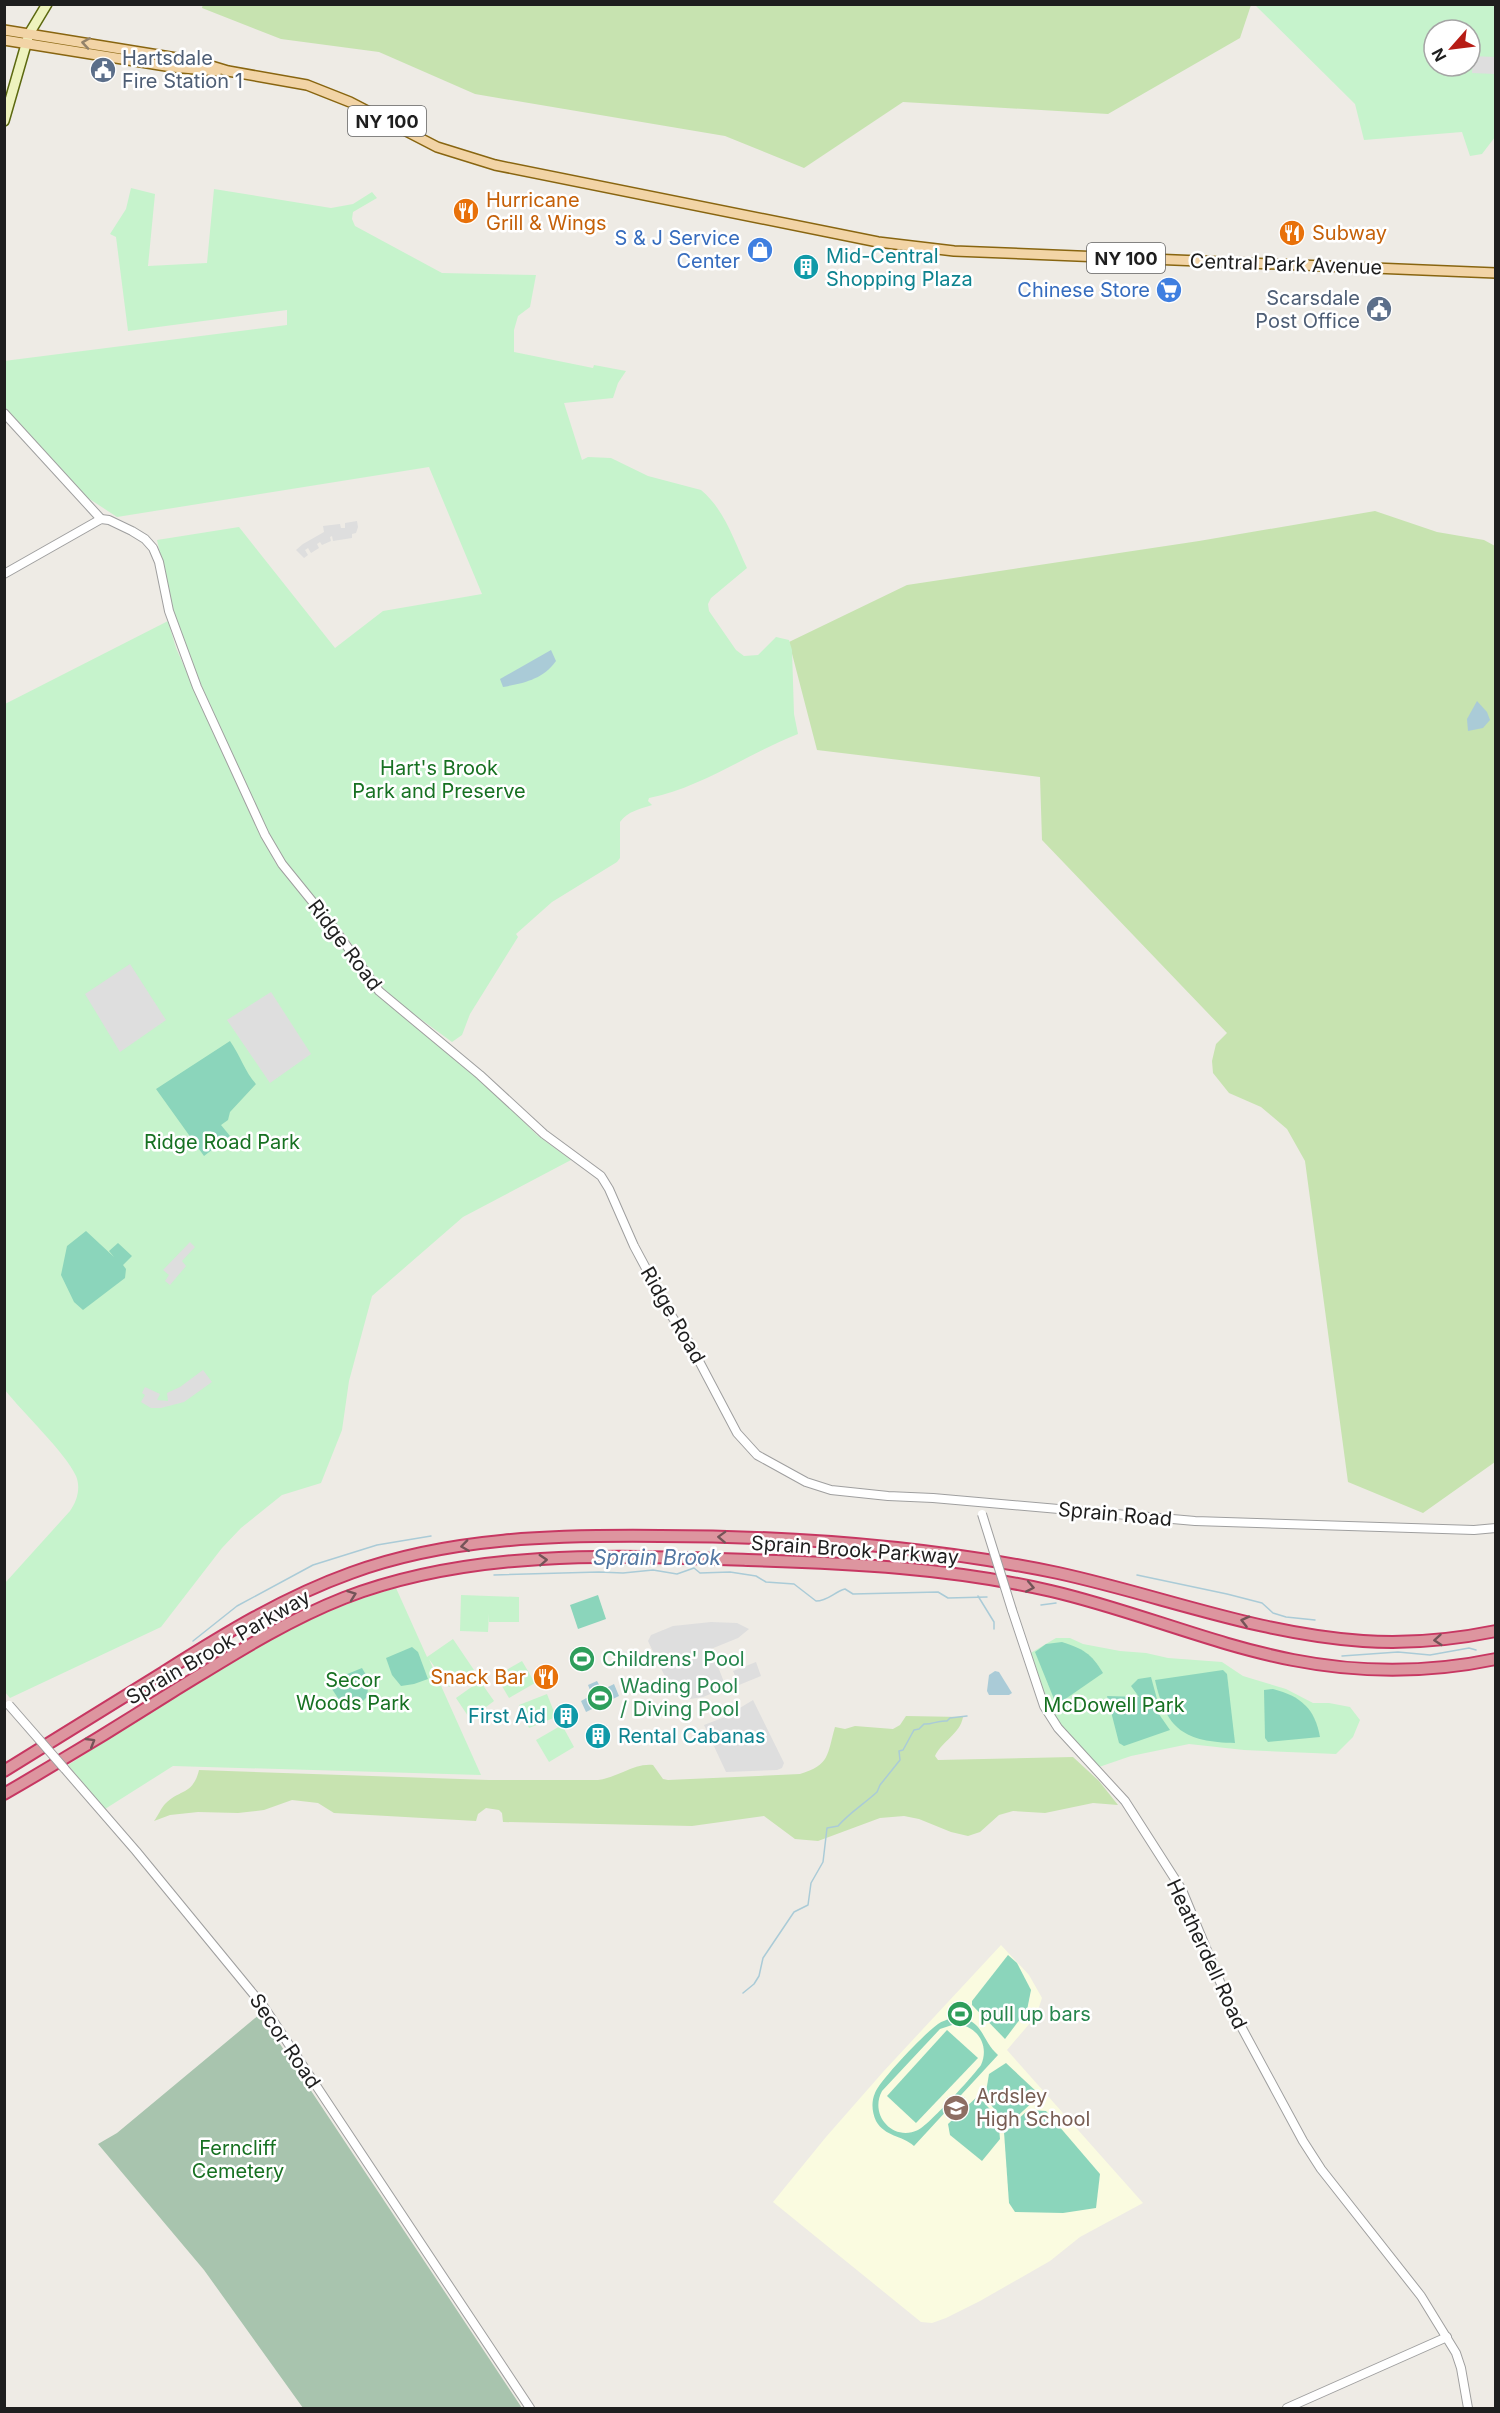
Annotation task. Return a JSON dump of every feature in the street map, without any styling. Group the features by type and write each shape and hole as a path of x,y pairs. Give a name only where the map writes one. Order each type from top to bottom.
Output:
{"highway":[{"name":"Sprain Brook Parkway","path":"4,1771 221,1637 298,1595 353,1572 390,1560 429,1551 488,1543 556,1538 645,1536 753,1538 851,1544 939,1553 1036,1569 1246,1622 1323,1637 1362,1641 1412,1641 1496,1631"},
{"name":"Sprain Brook Parkway","path":"4,1794 237,1652 325,1606 408,1578 456,1569 515,1562 594,1558 693,1558 919,1570 988,1579 1065,1594 1264,1653 1312,1663 1351,1668 1411,1670 1496,1659"}],"main road":[{"path":"4,121 29,34 47,4"},
{"name":"NY 100","path":"4,30 195,61 228,71"},
{"name":"NY 100","path":"4,40 181,68 228,71"},
{"name":"Central Park Avenue","path":"228,71 288,81 324,90 445,150 495,165 866,239 923,248 1496,273"}],"street":[{"path":"4,413 101,519 4,574"},
{"name":"Ridge Road","path":"101,519 109,520 132,531 145,539 153,548 159,562 169,611 193,677 259,821 282,864 333,927 379,991 480,1075 544,1134 601,1176 609,1188 639,1256 670,1315 691,1346 737,1433 746,1445"},
{"name":"Sprain Road","path":"746,1445 778,1468 806,1482 831,1490 1195,1521 1474,1530 1496,1527"},
{"name":"Heatherdell Road","path":"979,1502 1041,1700 1058,1728 1125,1801 1182,1890 1230,2006 1304,2141 1321,2169 1421,2296 1447,2337 1460,2364 1468,2409"},
{"name":"Secor Road","path":"7,1702 136,1851 264,2007 530,2409"},
{"path":"1287,2409 1447,2337"}],"shaded area":[{"path":"1482,56 1495,57 1495,74 1482,73"},
{"path":"357,521 358,527 356,533 352,534 352,538 333,541 332,536 331,541 322,545 320,542 317,544 319,548 311,553 308,548 305,550 308,555 304,558 296,550 324,532 323,526 340,524 341,528 345,528 345,523"},
{"path":"130,964 166,1020 120,1052 85,994"},
{"path":"271,992 311,1054 270,1083 227,1020"},
{"path":"190,1242 195,1247 182,1261 186,1266 170,1285 165,1281 169,1275 163,1270"},
{"path":"203,1370 212,1382 184,1402 151,1408 141,1402 145,1395 142,1393 145,1387 160,1394 157,1400 168,1401 167,1393 180,1387"},
{"path":"711,1622 737,1623 749,1629 738,1638 711,1649 724,1682 720,1683 720,1690 703,1697 684,1700 677,1696 670,1687 648,1641 651,1635 673,1626"},
{"path":"756,1662 761,1676 739,1685 733,1671"},
{"path":"753,1700 784,1763 782,1768 777,1770 726,1772 704,1725 725,1717"},
{"name":"Ardsley High School","path":"1001,1945 1029,1975 1042,1998 1036,2016 1007,2050 1143,2203 1080,2237 1050,2261 980,2301 932,2323 921,2322 773,2202 883,2072"}],"green space":[{"path":"203,4 1251,5 1240,38 1108,114 903,102 804,168 725,136 475,94 379,52 281,39 202,8"},
{"path":"1255,5 1495,5 1495,137 1482,154 1470,156 1462,132 1364,140 1355,104"},
{"name":"Hart's Brook Park and Preserve","path":"131,188 155,194 148,266 207,263 214,189 331,208 353,204 372,192 377,198 353,212 352,219 355,226 442,273 536,275 530,307 518,316 514,330 514,352 593,368 594,365 626,371 618,383 613,398 564,403 582,460 588,457 611,458 648,476 701,490 723,516 747,568 711,598 708,604 709,611 736,650 744,656 758,655 776,637 789,640 792,650 794,714 798,734 688,786 649,798 648,801 652,805 623,818 620,822 620,858 617,862 552,902 516,934 518,937 470,1014 462,1035 452,1042 389,996 337,924 298,879 272,841 192,665 172,607 157,540 239,527 335,648 383,611 482,594 429,467 117,517 88,498 5,407 4,361 287,325 287,310 128,331 116,237 110,234 126,209"},
{"path":"1375,511 1437,532 1484,540 1495,546 1495,1462 1423,1513 1348,1482 1305,1161 1287,1129 1261,1107 1229,1093 1213,1073 1212,1061 1216,1044 1227,1033 1042,840 1040,777 817,750 789,642 907,585 1199,541"},
{"name":"Ridge Road Park","path":"168,621 176,648 248,809 275,862 333,934 365,981 493,1091 537,1135 571,1160 463,1217 372,1296 349,1381 342,1430 321,1483 282,1495 241,1528 222,1548 161,1627 10,1698 5,1692 5,1583 70,1511 76,1499 78,1485 71,1466 5,1390 5,704"},
{"path":"230,1041 256,1084 230,1112 228,1120 221,1125 230,1136 204,1156 156,1089"},
{"path":"86,1231 114,1257 109,1251 118,1243 132,1256 123,1265 126,1269 125,1278 83,1310 74,1302 61,1275 67,1246"},
{"name":"Secor Woods Park","path":"396,1588 427,1657 453,1639 474,1670 449,1687 429,1659 481,1775 173,1766 105,1809 68,1765 227,1664 269,1641 354,1602"},
{"path":"461,1595 519,1597 519,1622 489,1622 489,1614 488,1632 460,1631"},
{"path":"598,1595 606,1619 578,1629 570,1605"},
{"name":"McDowell Park","path":"1056,1638 1070,1638 1083,1644 1168,1658 1222,1662 1243,1676 1286,1689 1313,1703 1350,1707 1360,1720 1353,1737 1336,1754 1244,1750 1189,1744 1131,1756 1099,1767 1055,1720 1044,1701 1029,1654"},
{"path":"1062,1642 1086,1653 1103,1673 1061,1702 1054,1699 1035,1652 1046,1644"},
{"path":"412,1647 418,1652 428,1679 401,1686 392,1675 386,1658"},
{"path":"522,1661 535,1683 509,1698 496,1676"},
{"path":"362,1668 369,1680 367,1697 347,1712 332,1689 335,1679"},
{"path":"1223,1670 1227,1674 1235,1743 1203,1740 1180,1730 1165,1711 1155,1680"},
{"path":"1151,1677 1157,1699 1153,1702 1142,1699 1154,1707 1170,1730 1124,1746 1119,1743 1107,1696 1139,1697 1131,1686 1138,1679"},
{"path":"480,1681 494,1701 470,1719 456,1698"},
{"path":"1273,1689 1305,1705 1318,1727 1320,1737 1268,1742 1265,1738 1264,1690"},
{"path":"547,1694 556,1717 529,1728 519,1705"},
{"path":"906,1716 963,1717 955,1733 935,1756 938,1760 1073,1757 1099,1781 1118,1805 1093,1803 1045,1813 1013,1811 999,1815 980,1832 968,1836 919,1819 904,1816 880,1818 818,1841 795,1839 764,1816 692,1826 503,1822 502,1813 499,1810 486,1808 478,1814 476,1821 334,1813 318,1803 292,1800 264,1810 238,1813 198,1812 170,1815 154,1821 165,1804 190,1788 199,1770 489,1780 598,1780 646,1765 653,1765 663,1779 668,1780 800,1774 817,1767 826,1758 835,1727 893,1729 900,1725"},
{"path":"562,1725 574,1747 549,1762 536,1740"},
{"path":"1008,1955 1017,1963 1031,1990 1027,2010 1005,2039 972,2005 972,2001"},
{"name":"Ferncliff Cemetery","path":"260,2014 522,2408 303,2408 204,2270 98,2144 117,2133"},
{"path":"951,2018 970,2021 976,2025 998,2055 914,2146 884,2130 876,2121 873,2111 874,2096 885,2078 914,2046 938,2024","holes":["955,2024 963,2025 980,2037 984,2050 981,2065 923,2127 909,2133 892,2129 881,2117 879,2100 882,2091 940,2029"]},
{"path":"947,2030 978,2058 916,2123 887,2096"},
{"path":"1006,2063 1038,2093 1036,2099 1008,2125 985,2098 989,2074"},
{"path":"978,2096 998,2118 1000,2139 982,2161 950,2135 948,2124"},
{"path":"1028,2110 1046,2111 1100,2174 1096,2208 1063,2213 1015,2212 1009,2203 1004,2132"}],"water":[{"path":"551,650 556,661 545,672 526,682 503,687 500,679"},
{"path":"1477,701 1487,712 1490,720 1483,728 1468,731 1467,719"},
{"path":"995,1671 999,1672 1012,1693 989,1695 987,1691 989,1675"},
{"name":"Wading Pool / Diving Pool","path":"597,1681 602,1690 614,1684 619,1696 586,1712 581,1701 592,1695 588,1685"}],"waterway":[{"name":"Sprain Brook","path":"193,1641 237,1606 313,1565 377,1545 431,1536"},
{"name":"Sprain Brook","path":"494,1575 623,1573 653,1570 677,1574 694,1568 700,1573 730,1572 756,1576 766,1582 794,1584 816,1601 824,1600 845,1589 853,1594 938,1592 948,1598 987,1597"},
{"name":"Sprain Brook","path":"1137,1575 1262,1603 1273,1613 1286,1617 1315,1620"},
{"path":"978,1596 994,1622 994,1629"},
{"name":"Sprain Brook","path":"1041,1605 1056,1603"},
{"name":"Sprain Brook","path":"1342,1656 1398,1652 1430,1655 1469,1648 1476,1650"},
{"path":"743,1993 754,1984 759,1976 763,1958 794,1912 808,1905 811,1883 823,1862 827,1828 838,1826 877,1792 900,1760 899,1751 903,1750 914,1730 924,1724 967,1716"}],"place":[{"name":"Hartsdale Fire Station 1","path":"103,70"},
{"name":"Hurricane Grill & Wings","path":"466,211"},
{"name":"Subway","path":"1292,233"},
{"name":"S & J Service Center","path":"760,250"},
{"name":"Mid-Central Shopping Plaza","path":"806,267"},
{"name":"Chinese Store","path":"1169,290"},
{"name":"Scarsdale Post Office","path":"1379,309"},
{"name":"Childrens' Pool","path":"582,1659"},
{"name":"Snack Bar","path":"546,1677"},
{"name":"Wading Pool / Diving Pool","path":"600,1698"},
{"name":"First Aid","path":"566,1716"},
{"name":"Rental Cabanas","path":"598,1736"},
{"name":"pull up bars","path":"960,2014"},
{"name":"Ardsley High School","path":"956,2108"}]}
